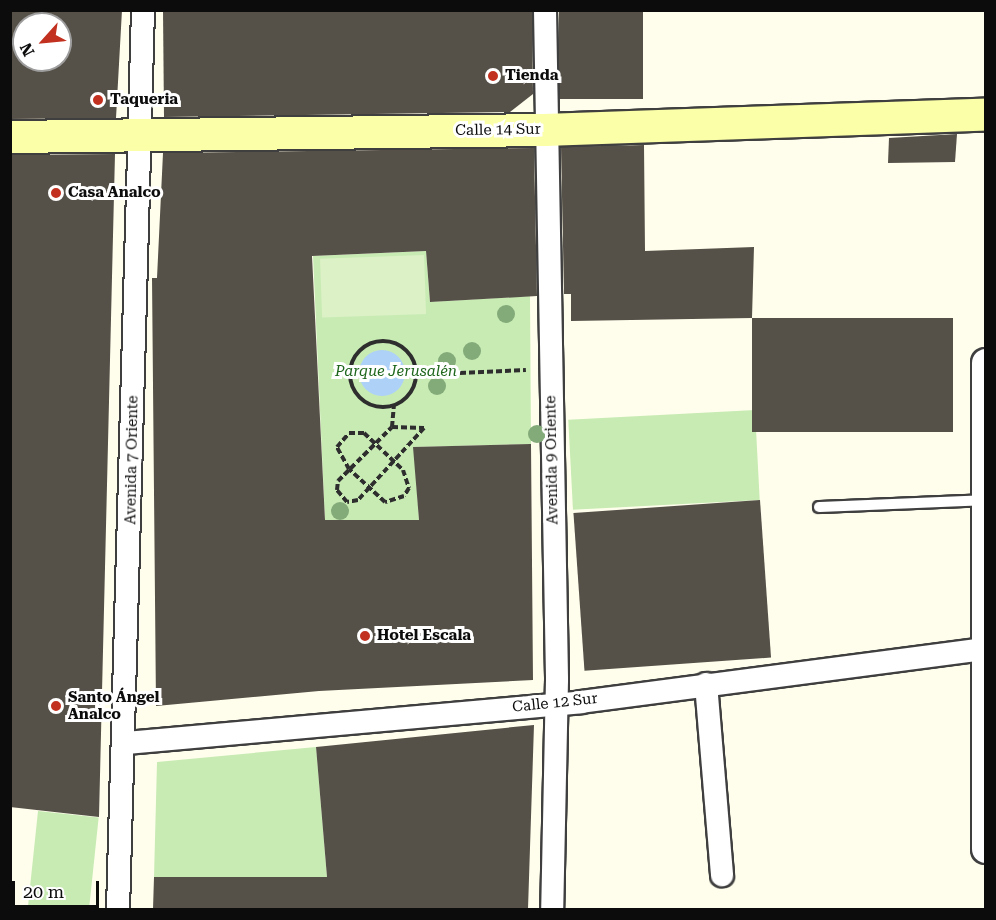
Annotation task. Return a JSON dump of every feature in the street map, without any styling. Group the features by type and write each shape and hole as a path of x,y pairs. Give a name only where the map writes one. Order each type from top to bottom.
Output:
{"main road":[{"name":"Calle 14 Sur","path":"10,137 546,130 986,115"}],"street":[{"name":"Avenida 7 Oriente","path":"118,909 126,743 143,10"},
{"name":"Avenida 9 Oriente","path":"545,10 554,704 552,909"},
{"path":"986,363 984,500 986,849"},
{"name":"Calle 12 Sur","path":"126,743 554,704 984,649"},
{"path":"706,684 722,875"}],"lane":[{"path":"819,507 984,500"}],"path":[{"path":"375,342 396,344 411,358 415,375 411,391 394,405 371,405 355,391 350,372 358,352 375,342"},
{"path":"415,375 536,370"},
{"path":"392,427 424,428 358,500 347,502 337,490 338,481 392,427 394,405"},
{"path":"356,432 364,433 376,443 408,480 404,496 386,502 349,469 337,447 342,438 356,432"}],"green space":[{"name":"Parque Jerusalén","path":"426,251 430,302 530,296 531,444 414,447 419,520 325,520 313,256"},
{"path":"424,255 426,314 322,318 320,259"},
{"path":"755,410 760,500 573,510 568,420"},
{"path":"316,747 327,877 154,877 157,762"},
{"path":"38,811 99,817 89,910 28,909"}],"water":[{"path":"382,350 398,357 405,373 398,389 382,396 366,389 359,373 366,357"}],"building":[{"path":"10,10 122,10 116,118 10,119"},
{"path":"163,10 532,10 533,94 510,112 164,117"},
{"path":"559,10 643,10 643,99 559,99"},
{"path":"957,134 955,162 888,163 889,138"},
{"path":"644,145 645,251 754,247 752,318 571,321 571,294 564,294 561,147"},
{"path":"534,148 537,296 430,302 426,251 312,256 325,520 419,520 413,447 531,444 533,680 319,691 156,706 152,278 157,278 163,153"},
{"path":"115,154 99,817 10,807 10,155"},
{"path":"752,318 953,318 953,432 752,432"},
{"path":"760,500 771,658 584,671 573,513"},
{"path":"534,725 528,909 153,909 154,877 327,877 316,747"}],"place":[{"name":"Tienda","path":"493,76"},
{"name":"Taqueria","path":"98,100"},
{"name":"Casa Analco","path":"56,193"},
{"name":"Hotel Escala","path":"365,636"},
{"name":"Santo Ángel Analco","path":"56,706"}]}
